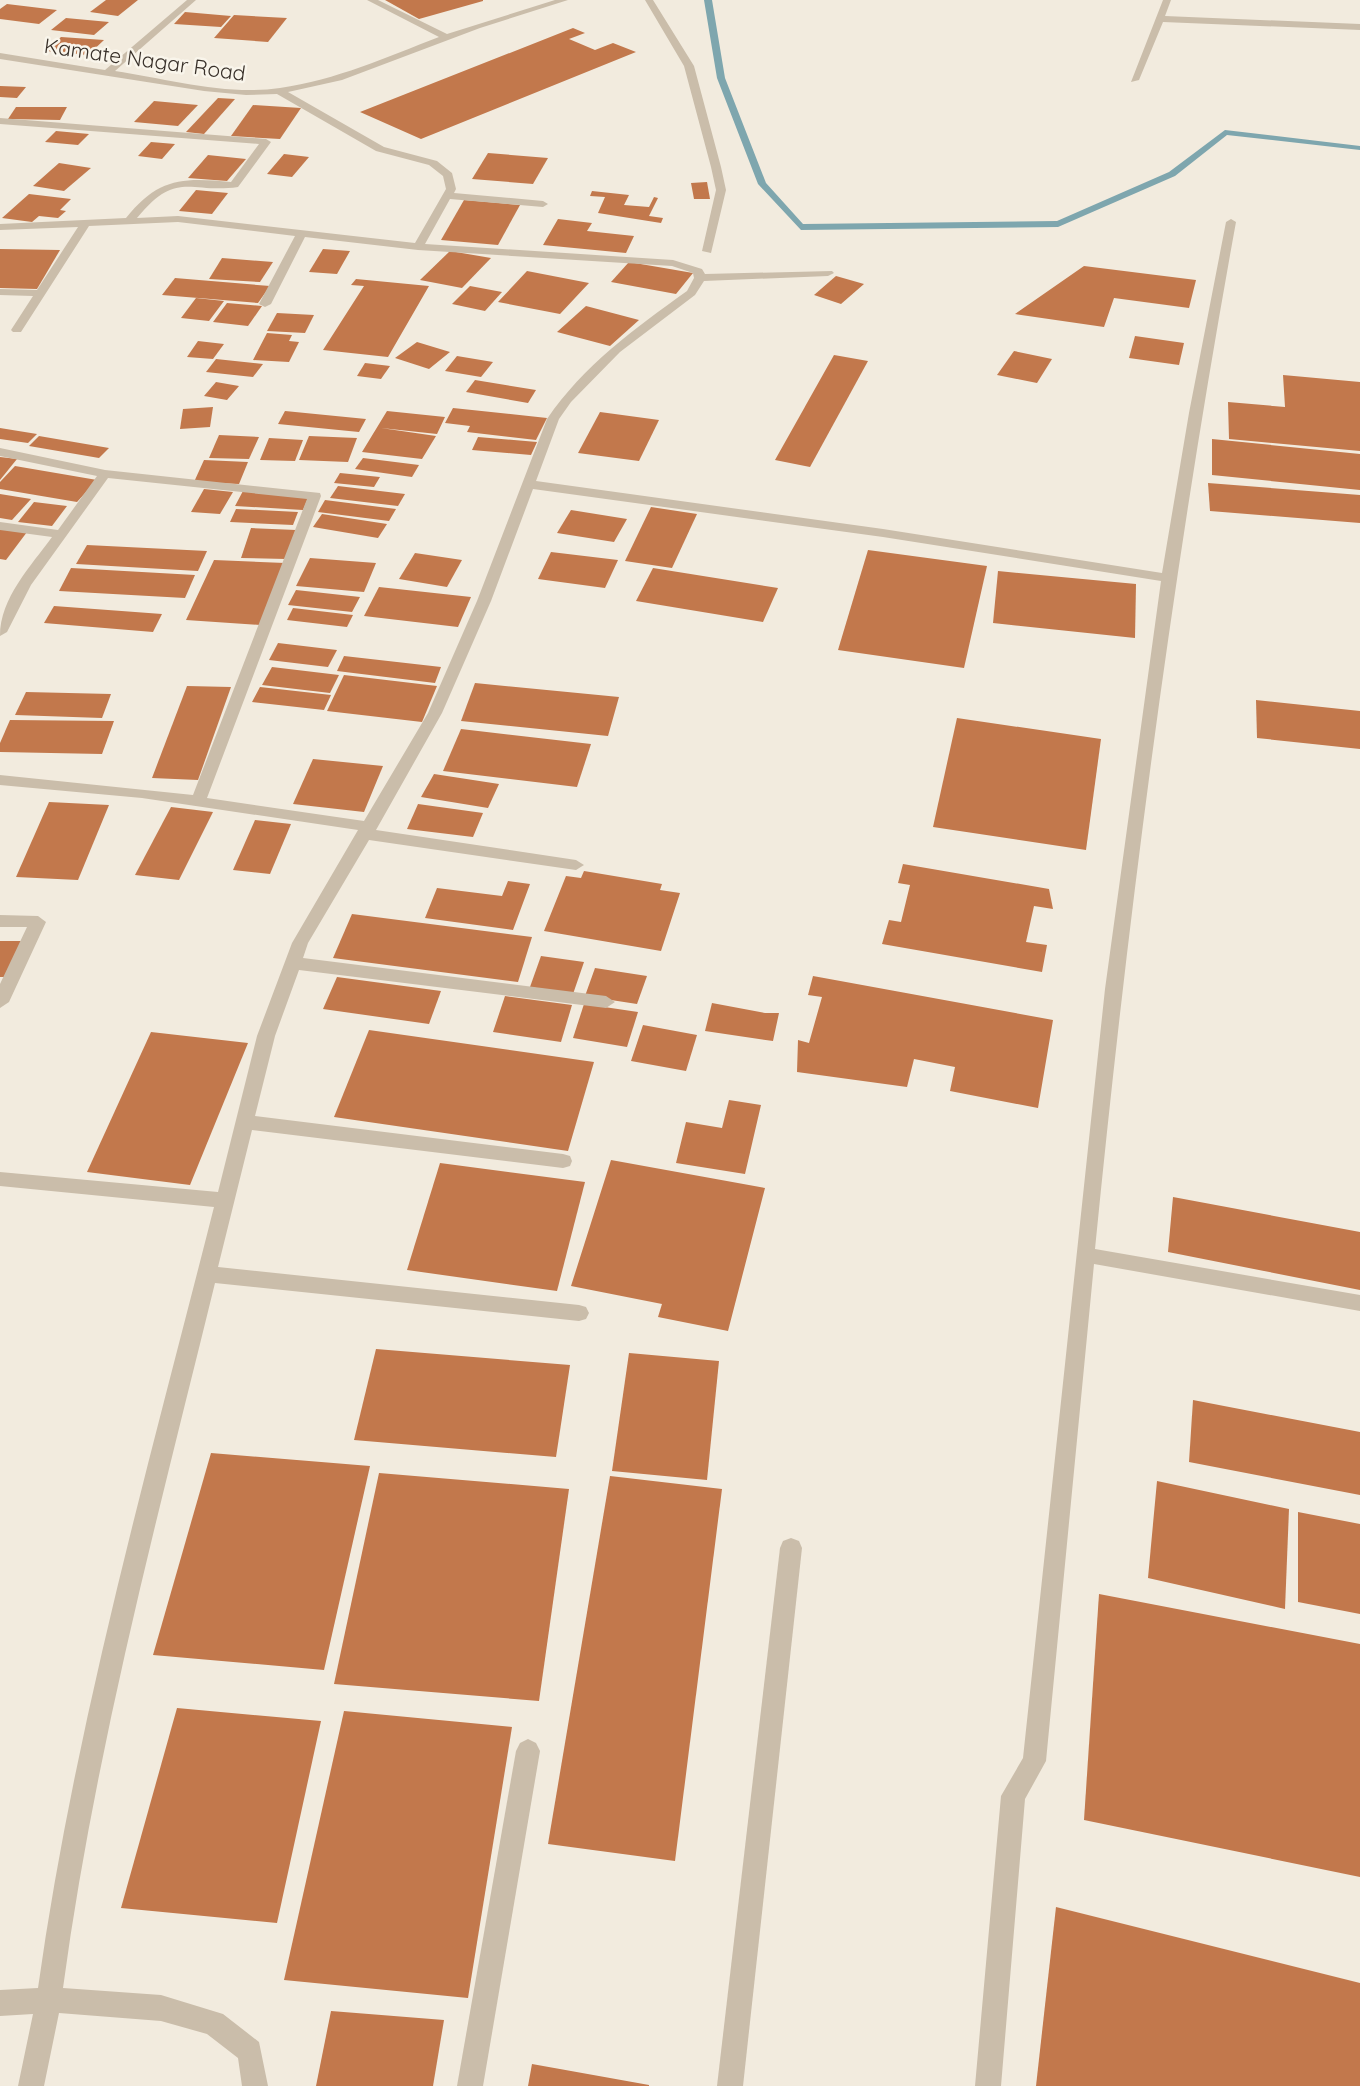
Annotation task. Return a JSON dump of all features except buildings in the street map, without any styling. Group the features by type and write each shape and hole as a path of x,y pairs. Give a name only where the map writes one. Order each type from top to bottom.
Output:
{"street":[{"path":"106,74 192,0"},
{"path":"371,0 446,37"},
{"name":"Kamate Nagar Road","path":"4,56 215,89 279,90 340,78 446,37 564,0"},
{"path":"649,0 689,66 722,190 707,251"},
{"path":"1134,80 1167,0"},
{"path":"1160,19 1360,27"},
{"path":"0,68 4,56"},
{"path":"279,90 380,149 441,167 451,182 448,196 418,247"},
{"path":"0,121 266,142 234,185 183,180 170,183 145,199 129,221"},
{"path":"448,196 543,204"},
{"path":"0,236 81,230 129,221 177,219 418,247 673,263 688,265 698,271 701,278"},
{"path":"988,2086 1013,1796 1034,1761 1132,821 1198,384 1231,222"},
{"path":"0,227 81,230"},
{"path":"17,330 81,230"},
{"path":"265,304 302,233"},
{"path":"701,278 828,273"},
{"path":"31,2086 49,2000 67,1877 127,1597 243,1122 266,1036 300,943 435,713 484,601 554,419 568,394 639,332 691,293 701,278"},
{"path":"0,292 42,293"},
{"path":"0,452 105,474 315,496 198,802"},
{"path":"0,632 24,585 105,474"},
{"path":"527,484 883,533 1167,578"},
{"path":"0,526 61,534"},
{"path":"0,780 142,793 576,865"},
{"path":"0,921 38,922 0,1002"},
{"path":"293,963 606,1002"},
{"path":"243,1122 563,1161"},
{"path":"0,1179 223,1200"},
{"path":"1087,1255 1360,1303"},
{"path":"206,1274 579,1313"},
{"path":"730,2086 792,1548"},
{"path":"470,2086 528,1751"},
{"path":"0,2003 49,2000 161,2008 214,2023 250,2051 255,2086"}],"waterway":[{"path":"708,0 721,78 762,184 801,227 1058,224 1172,174 1225,132 1360,148"}]}
